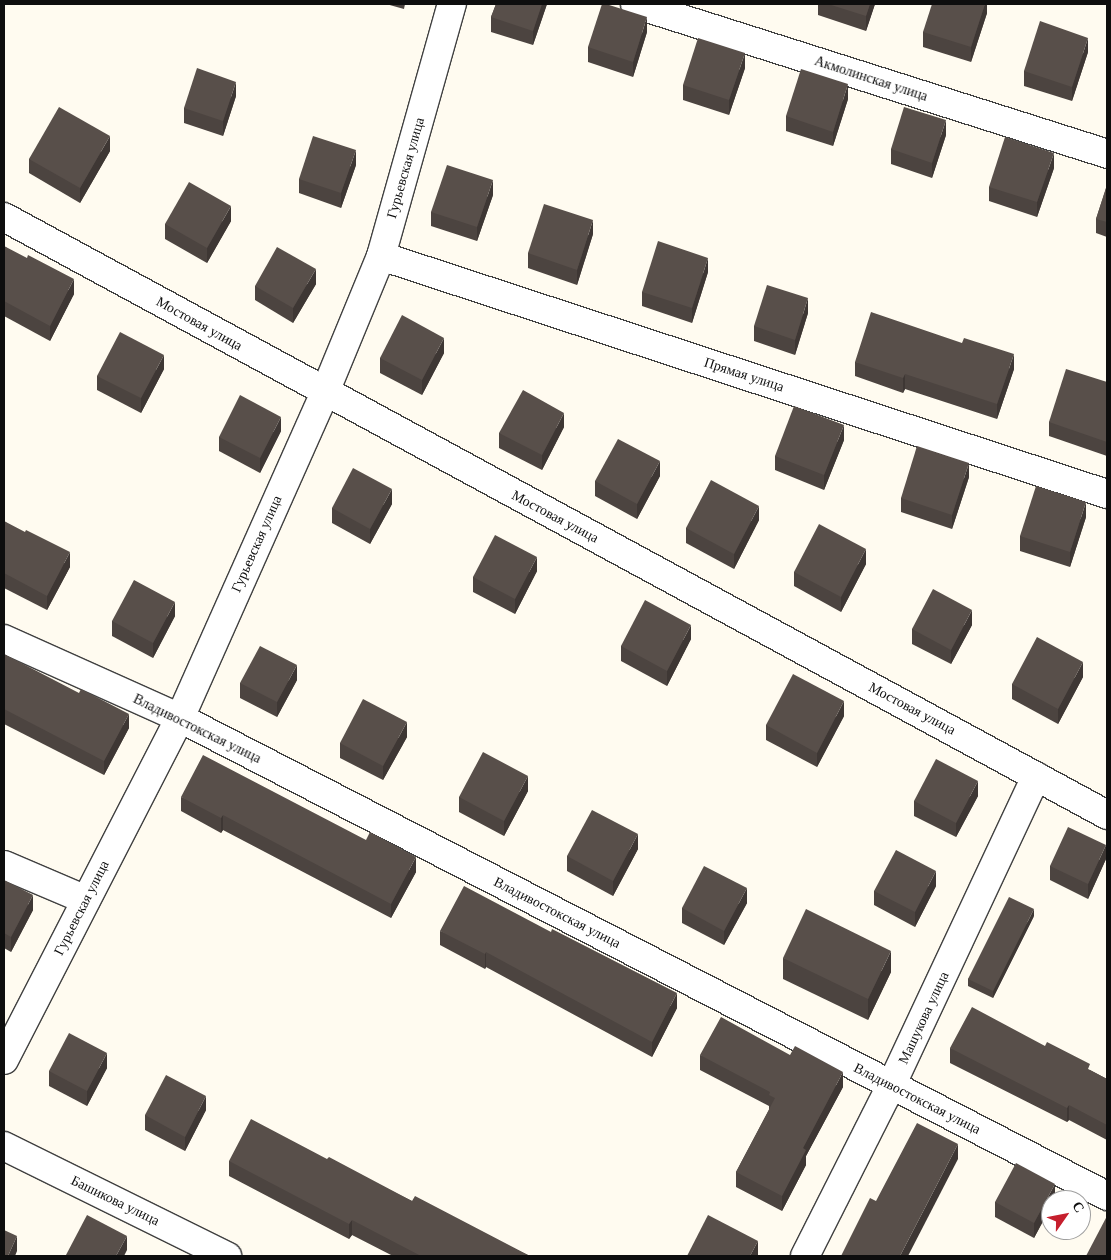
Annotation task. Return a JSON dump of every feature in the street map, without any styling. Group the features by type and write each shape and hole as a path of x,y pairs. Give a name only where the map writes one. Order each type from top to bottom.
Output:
{"street":[{"name":"Гурьевская улица","path":"4,1060 180,718 325,392 381,256 452,4"},
{"name":"Акмолинская улица","path":"635,4 1107,154"},
{"name":"Мостовая улица","path":"4,217 1107,815"},
{"name":"Прямая улица","path":"381,256 1107,494"},
{"name":"Владивостокская улица","path":"4,639 180,718 1107,1196"},
{"name":"Машукова улица","path":"806,1256 892,1086 1036,776"},
{"path":"4,865 86,900"},
{"name":"Башикова улица","path":"4,1146 227,1256"}],"building":[{"path":"496,4 542,4 533,31 491,17"},
{"path":"602,4 647,17 633,62 588,47"},
{"path":"828,4 870,4 866,16"},
{"path":"932,4 985,4 971,47 923,32"},
{"path":"1040,21 1088,38 1072,87 1024,71"},
{"path":"698,38 745,53 729,100 683,85"},
{"path":"197,68 236,82 223,121 184,108"},
{"path":"801,69 848,84 833,132 786,116"},
{"path":"59,107 110,136 80,188 29,159"},
{"path":"904,107 946,120 932,163 891,149"},
{"path":"313,136 356,150 341,193 299,179"},
{"path":"1005,137 1054,153 1037,202 989,187"},
{"path":"447,165 493,180 477,227 431,212"},
{"path":"189,182 231,206 207,248 165,224"},
{"path":"1107,185 1107,222 1096,219"},
{"path":"544,204 593,220 577,270 528,253"},
{"path":"658,241 708,258 692,308 642,292"},
{"path":"4,246 27,258 28,255 74,279 50,326 4,301"},
{"path":"277,247 316,269 293,308 255,286"},
{"path":"767,285 808,298 795,340 754,326"},
{"path":"871,312 962,343 964,338 1014,354 997,404 905,374 903,378 855,362"},
{"path":"402,315 444,338 422,380 380,358"},
{"path":"120,332 164,355 141,398 97,376"},
{"path":"1066,369 1107,382 1107,442 1049,422"},
{"path":"523,390 564,413 542,455 499,433"},
{"path":"240,395 281,417 260,458 219,437"},
{"path":"794,406 844,425 824,475 775,456"},
{"path":"618,439 660,461 637,504 595,481"},
{"path":"917,446 969,463 952,515 901,498"},
{"path":"353,468 392,489 370,529 332,508"},
{"path":"711,480 759,506 734,554 686,528"},
{"path":"1036,486 1086,502 1070,552 1020,536"},
{"path":"4,521 70,552 47,596 4,573"},
{"path":"819,524 866,549 841,597 794,572"},
{"path":"495,535 537,557 515,599 473,577"},
{"path":"134,580 175,602 153,643 112,621"},
{"path":"933,589 972,610 951,650 912,629"},
{"path":"645,600 691,625 667,671 621,646"},
{"path":"1037,637 1083,662 1058,709 1012,684"},
{"path":"260,646 297,665 277,702 240,683"},
{"path":"4,654 79,693 81,689 129,714 104,761 4,709"},
{"path":"793,674 844,701 817,753 766,725"},
{"path":"363,699 407,722 383,766 340,743"},
{"path":"483,752 528,776 504,821 459,797"},
{"path":"203,755 366,840 370,832 416,857 391,904 223,815 221,818 181,797"},
{"path":"936,759 978,781 956,823 914,801"},
{"path":"592,810 638,834 613,881 567,856"},
{"path":"1068,827 1106,845 1088,884 1050,866"},
{"path":"896,850 936,871 915,912 874,891"},
{"path":"704,866 747,888 724,931 682,908"},
{"path":"4,880 33,895 11,937 4,933"},
{"path":"464,886 551,932 552,929 677,993 652,1042 486,952 485,954 440,931"},
{"path":"1009,897 1034,909 993,991 968,979"},
{"path":"806,909 891,951 868,999 783,958"},
{"path":"972,1007 1045,1046 1047,1042 1090,1064 1088,1069 1107,1079 1107,1125 1069,1105 1067,1108 950,1048"},
{"path":"721,1017 790,1055 795,1046 843,1072 803,1148 806,1150 782,1196 736,1172 775,1098 769,1095 770,1092 700,1055"},
{"path":"69,1033 107,1053 87,1091 49,1071"},
{"path":"166,1075 206,1096 185,1137 145,1115"},
{"path":"251,1119 327,1159 329,1157 412,1201 415,1196 530,1256 421,1256 352,1220 349,1224 229,1161"},
{"path":"917,1123 958,1144 900,1256 841,1256 870,1198 876,1201"},
{"path":"1016,1163 1055,1184 1052,1190 1041,1190 1041,1210 1034,1223 995,1202"},
{"path":"87,1215 127,1236 116,1256 66,1255"},
{"path":"708,1215 758,1241 750,1256 687,1256"},
{"path":"1107,1216 1107,1256 1086,1256"},
{"path":"4,1230 17,1236 8,1256 4,1256"}]}
